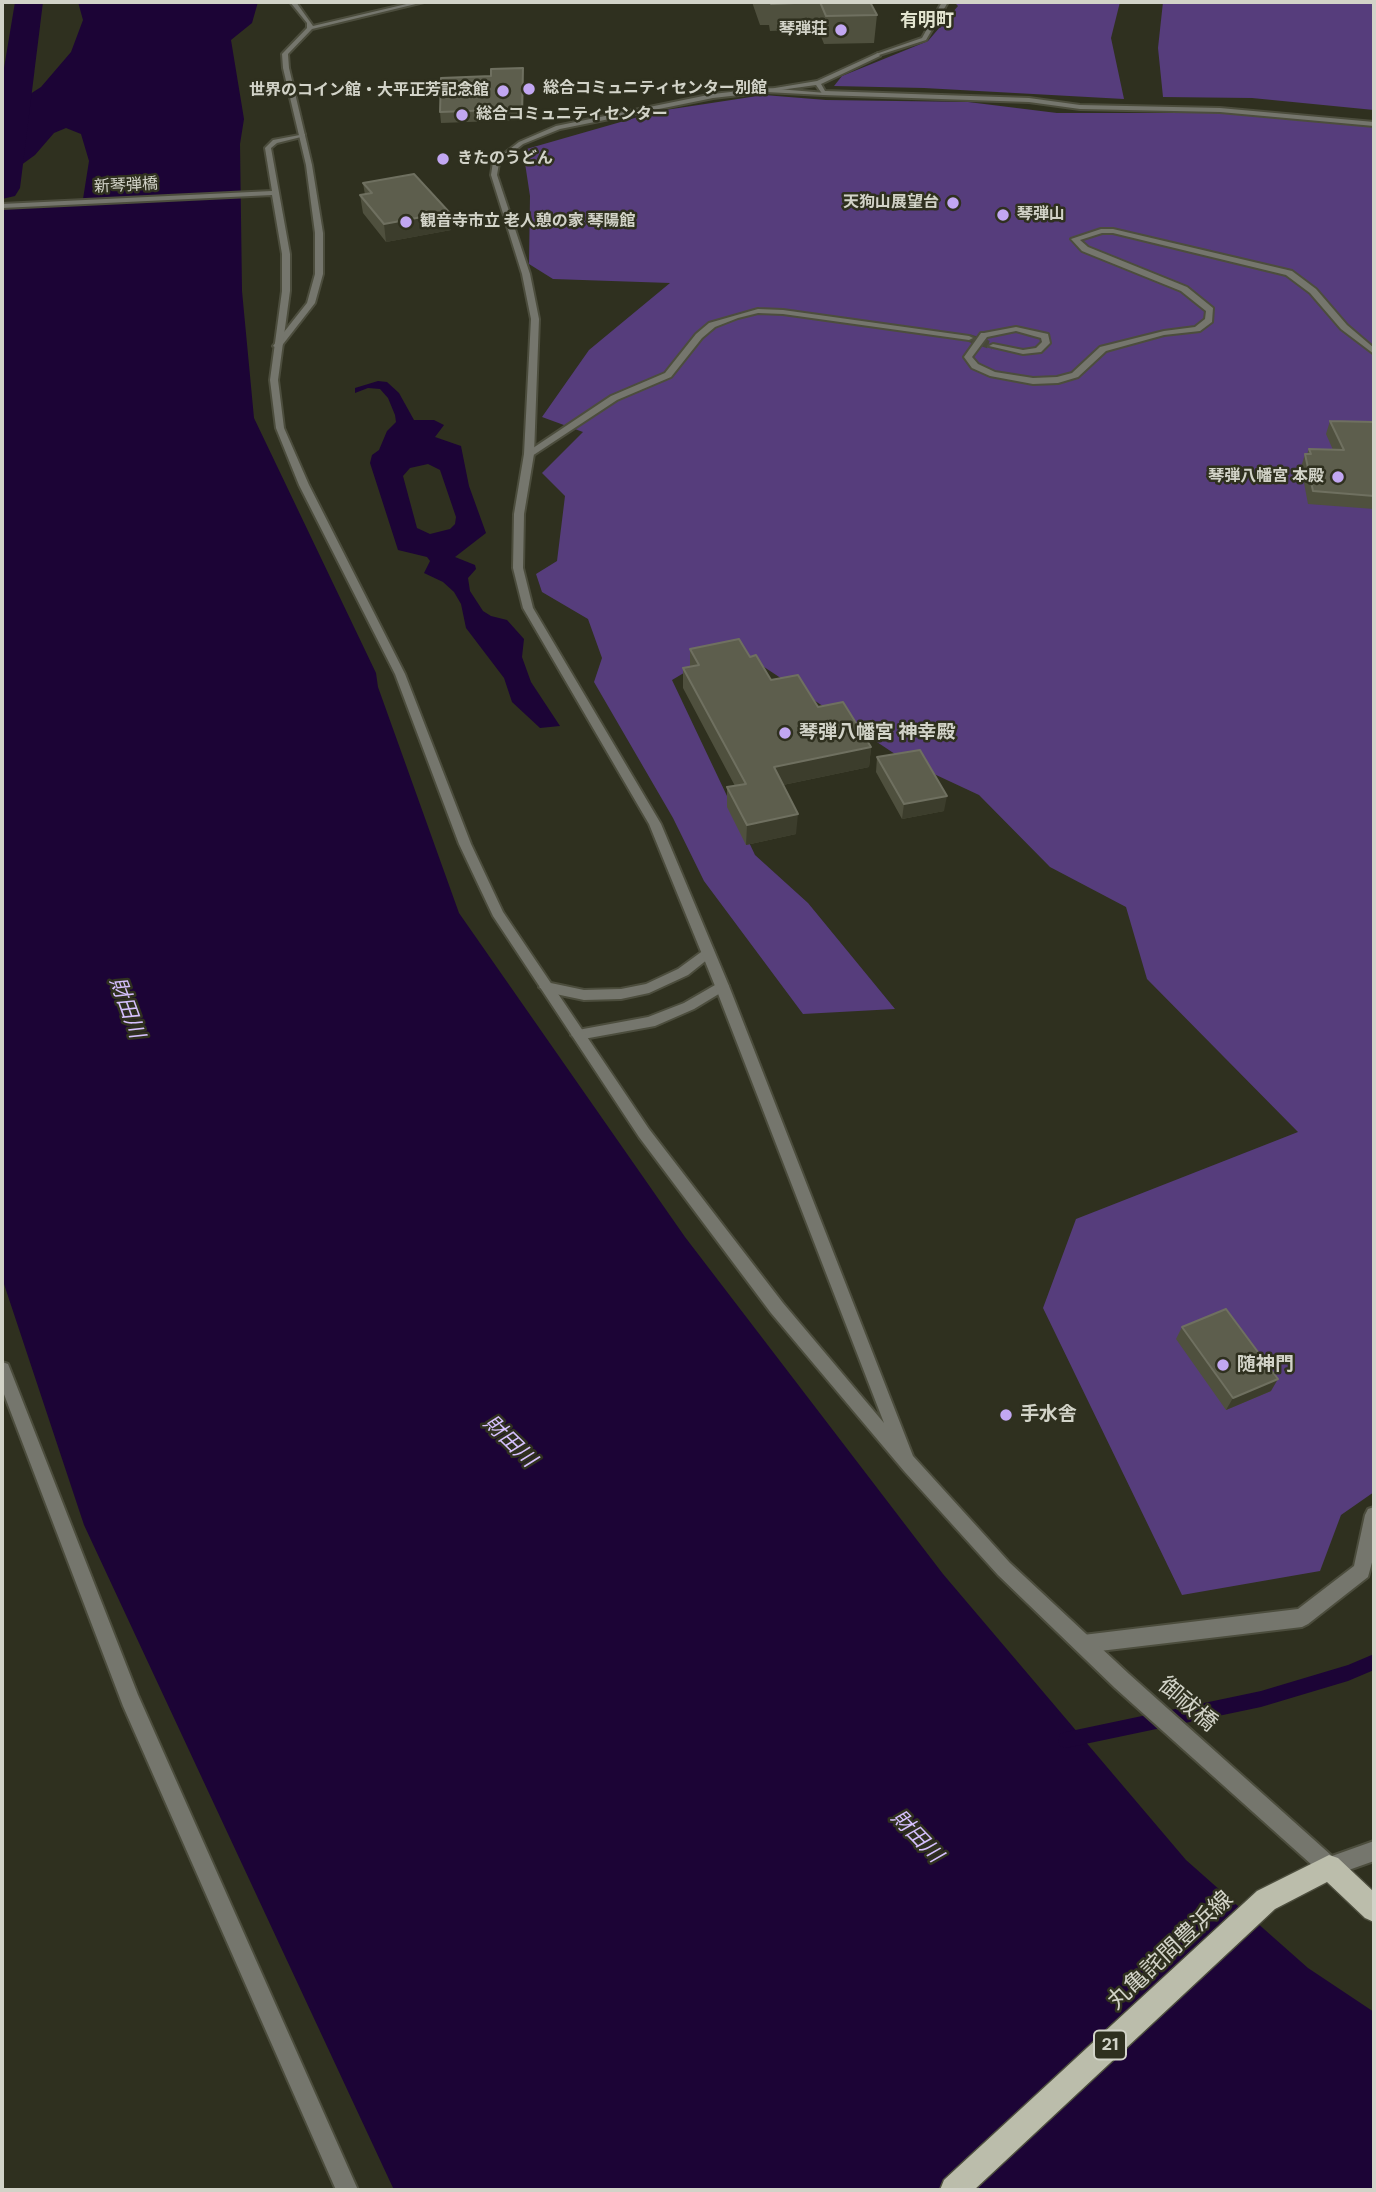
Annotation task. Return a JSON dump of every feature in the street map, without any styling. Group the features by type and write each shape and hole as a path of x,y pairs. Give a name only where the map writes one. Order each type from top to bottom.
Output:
{"main road":[{"name":"丸亀詫間豊浜線","path":"954,2190 1266,1900 1329,1867"},
{"path":"1329,1867 1374,1909"}],"street":[{"path":"277,345 311,303 318,274 318,233 303,135 285,54 310,28 421,2"},
{"path":"910,1465 722,986 655,824 528,608 518,568 519,528 529,454 535,319 526,274 494,175 496,162 521,143 558,127 683,100 818,83 878,55 924,38 945,2"},
{"path":"298,3 310,23 310,28"},
{"path":"818,83 823,93"},
{"path":"766,90 1029,100 1080,107 1220,110 1374,124"},
{"name":"御祓橋","path":"303,135 275,141 268,148 274,193 281,210 286,254 286,291 274,380 280,428 304,485 400,674 465,845 497,913 644,1133 761,1286 910,1465 1004,1569 1122,1681 1329,1867"},
{"name":"新琴弾橋","path":"2,206 274,193"},
{"path":"993,345 1023,352 1038,350 1046,343 1045,336 1016,329 984,335 968,357 975,366 993,374 1033,381 1058,380 1075,375 1103,349 1153,336 1197,330 1209,320 1210,310 1184,289 1085,249 1075,239 1101,231 1113,231 1289,273 1313,290 1344,327 1374,352"},
{"path":"529,454 614,398 668,374 699,336 712,326 736,316 758,311 783,312 968,338"},
{"path":"546,987 584,995 621,995 649,988 683,972 708,952"},
{"path":"578,1035 650,1022 689,1006 722,986"},
{"path":"2,1369 130,1699 348,2190"},
{"path":"1083,1644 1302,1618 1362,1571 1374,1516"},
{"path":"1329,1867 1374,1851"}],"shaded area":[{"path":"954,2 1120,2 1111,38 1124,99 834,86 842,76 928,41 958,6"},
{"path":"1163,2 1374,2 1374,110 1252,98 1163,97 1158,48"},
{"path":"764,95 826,100 968,102 1057,113 1224,113 1374,127 1374,1492 1341,1515 1320,1571 1182,1595 1043,1308 1076,1219 1298,1132 1147,979 1126,907 1050,867 979,795 904,760 731,645 672,680 755,855 808,903 895,1009 803,1014 704,881 673,818 594,682 602,658 588,619 542,592 536,574 557,561 565,496 542,473 583,432 542,417 589,350 670,283 553,279 529,264 530,196 523,150 659,111"}],"water":[{"path":"78,2 258,2 252,23 231,40 244,119 240,144 242,291 254,418 376,673 378,687 459,913 685,1237 943,1574 1186,1860 1308,1968 1374,2012 1374,2190 394,2190 84,1525 2,1278 2,203 83,199 89,161 81,134 66,128 54,133 35,155 2,179 2,104 27,96 41,87 71,52 83,20"},
{"path":"378,381 387,382 399,393 414,420 434,420 444,425 435,437 461,446 469,486 486,533 455,557 475,565 476,569 468,578 470,591 483,611 507,620 524,639 522,657 531,682 560,726 540,728 512,702 504,678 466,628 461,604 454,592 443,582 424,573 430,561 427,557 398,550 370,463 387,431 396,422 395,415 388,398 380,389 368,388 355,393 355,388","holes":["428,464 440,470 456,517 455,524 450,529 430,534 417,528 403,476 410,468"]}],"building":[{"path":"771,2 818,2 771,4"},
{"path":"820,2 870,2 877,15 826,16"},
{"path":"523,68 522,109 440,112 441,78 491,76 491,69"},
{"path":"414,174 449,212 384,224 360,195 372,193 363,183"},
{"path":"1330,421 1374,422 1374,496 1313,491 1305,454 1311,454 1309,449 1344,450"},
{"name":"琴弾八幡宮 神幸殿","path":"739,639 750,657 756,655 771,680 798,675 818,707 843,702 871,747 774,767 798,814 747,825 727,787 746,784 683,668 699,665 690,649"},
{"path":"920,750 947,796 904,804 877,757"},
{"name":"随神門","path":"1226,1309 1278,1379 1233,1398 1182,1327"}],"waterway":[{"name":"財田川","path":"2,188 29,2"},
{"path":"1066,1740 1261,1699 1348,1673 1374,1662"}],"tunnel":[{"path":"969,338 993,346"}],"place":[{"name":"琴弾荘","path":"841,30"},
{"name":"総合コミュニティセンター別館","path":"529,89"},
{"name":"世界のコイン館・大平正芳記念館","path":"503,91"},
{"name":"総合コミュニティセンター","path":"462,115"},
{"name":"きたのうどん","path":"443,159"},
{"name":"天狗山展望台","path":"953,203"},
{"name":"琴弾山","path":"1003,215"},
{"name":"観音寺市立 老人憩の家 琴陽館","path":"406,222"},
{"name":"琴弾八幡宮 本殿","path":"1338,477"},
{"name":"琴弾八幡宮 神幸殿","path":"785,733"},
{"name":"随神門","path":"1223,1365"},
{"name":"手水舎","path":"1006,1415"}],"district":[{"name":"有明町","path":"927,21"}]}
